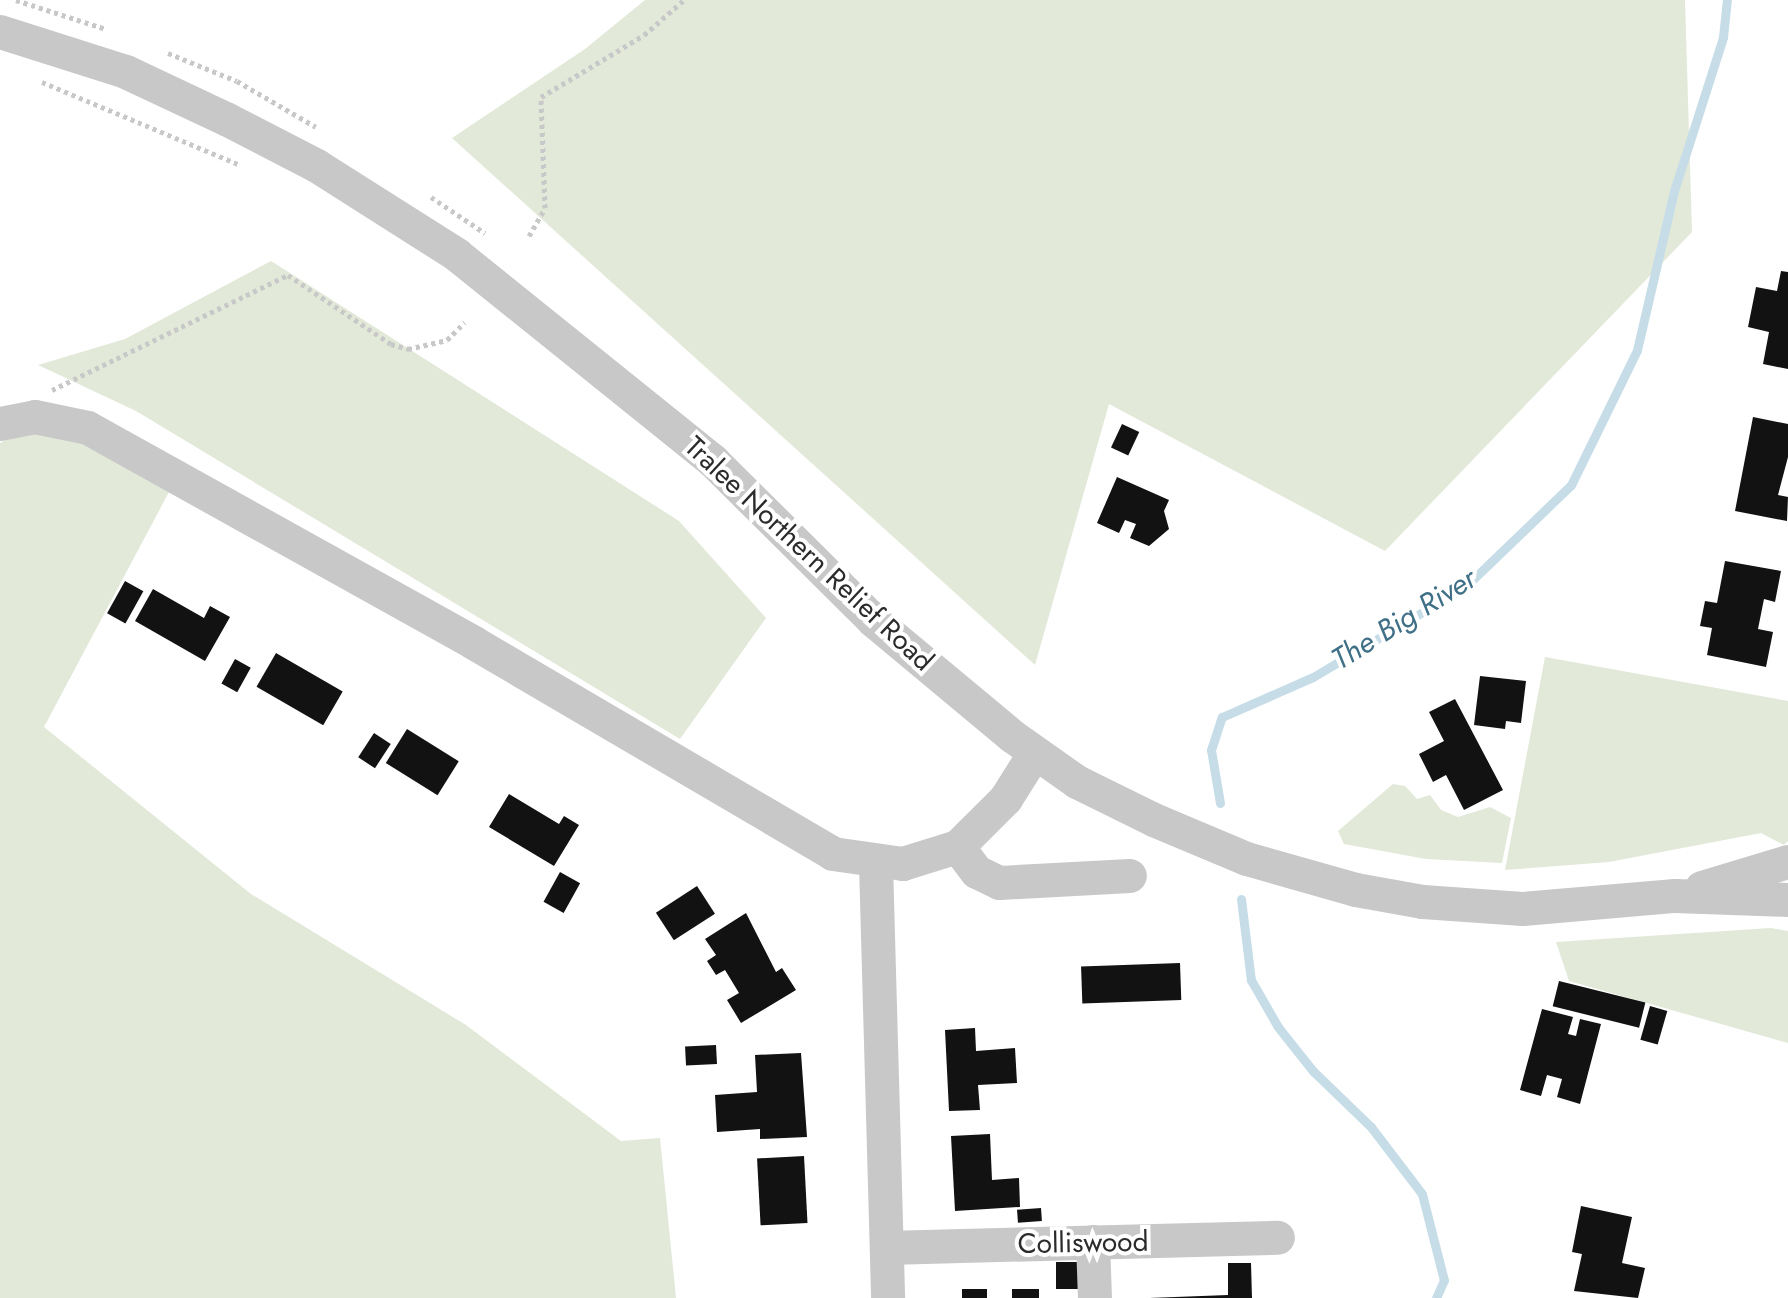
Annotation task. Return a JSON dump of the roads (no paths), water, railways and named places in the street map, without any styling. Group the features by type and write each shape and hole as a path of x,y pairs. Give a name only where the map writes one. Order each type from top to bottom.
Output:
{"street":[{"name":"Tralee Northern Relief Road","path":"0,32 126,72 228,120 317,166 457,255 713,461 874,621 1035,753 1077,782 1154,820 1247,859 1356,890 1423,902 1523,909 1675,896 1788,900"},
{"path":"0,424 35,417 88,428 474,643 833,854 876,864 922,860 958,847 1006,799 1035,753"},
{"path":"958,847 977,872 1000,883 1130,876"},
{"name":"Tralee Northern Relief Road","path":"1675,896 1788,862"},
{"path":"876,864 888,1298"},
{"name":"Colliswood","path":"887,1248 1278,1238"},
{"path":"1093,1242 1095,1298"}],"waterway":[{"name":"The Big River","path":"1220,803 1211,750 1222,717 1313,677 1466,586 1571,485 1637,350 1674,191 1723,37 1727,0"},
{"name":"The Big River","path":"1241,899 1251,980 1278,1027 1313,1071 1371,1127 1422,1194 1444,1280 1436,1298"}]}
